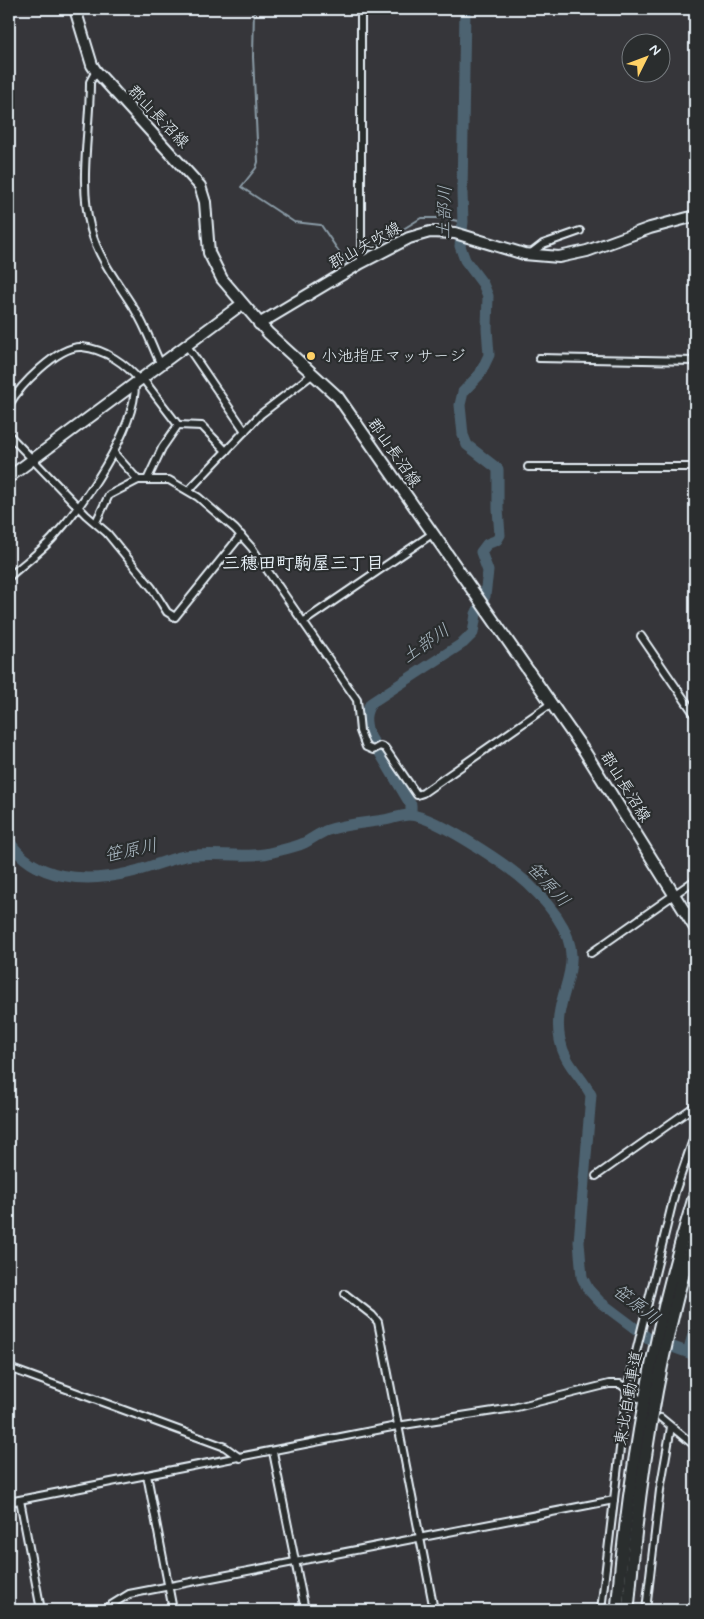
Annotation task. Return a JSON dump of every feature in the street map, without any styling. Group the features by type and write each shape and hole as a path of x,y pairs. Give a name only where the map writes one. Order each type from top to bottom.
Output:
{"highway":[{"name":"東北自動車道","path":"617,1610 630,1491 651,1362 667,1295 695,1195"},
{"name":"東北自動車道","path":"628,1610 642,1481 660,1375 695,1233"}],"main road":[{"name":"郡山長沼線","path":"76,9 92,65 96,71 200,186 205,202 211,260 222,279 259,324 338,397 552,703 695,928"},
{"name":"郡山矢吹線","path":"259,324 361,263 409,238 440,231 473,237 530,254 559,257 571,255 650,228 695,216"},
{"path":"9,477 242,304"}],"street":[{"path":"361,9 361,263"},
{"path":"96,71 90,82 85,172 86,202 90,229 100,253 143,323 161,364"},
{"path":"530,254 542,244 580,231"},
{"path":"187,346 246,431"},
{"path":"9,406 17,390 38,371 64,352 76,347 86,348 115,358 124,364 178,425 202,426 226,451"},
{"path":"539,358 695,361"},
{"path":"189,490 261,414 313,374"},
{"path":"9,577 52,539 78,507 114,453 134,401 139,382"},
{"path":"147,480 162,448 178,425"},
{"path":"9,436 78,507 96,522 152,588 167,612 175,617 241,535"},
{"path":"114,453 138,480"},
{"path":"528,467 695,467"},
{"path":"96,522 108,497 138,480 169,480 189,490 241,535 252,548 357,700 360,731 366,747 385,748 406,782 416,794 421,795 552,703"},
{"path":"303,622 432,534"},
{"path":"641,636 695,715"},
{"path":"591,953 695,880"},
{"path":"596,1176 695,1106"},
{"path":"601,1610 627,1389 639,1347 675,1192 695,1134"},
{"path":"345,1294 378,1322 434,1610"},
{"path":"9,1368 225,1447 240,1458"},
{"path":"9,1502 273,1452 397,1426 513,1408 609,1384 620,1384 638,1398"},
{"path":"661,1418 695,1446"},
{"path":"646,1610 660,1490 671,1427"},
{"path":"273,1452 305,1610"},
{"path":"146,1475 173,1610"},
{"path":"20,1500 41,1610"},
{"path":"103,1610 125,1595 614,1500"}],"waterway":[{"path":"254,9 253,57 258,162 256,168 241,187 294,222 321,225 348,265 359,257"},
{"name":"土部川","path":"411,815 411,805 368,733 366,714 371,703 463,643 473,633 476,614 485,596 488,571 481,552 487,544 497,540 500,535 498,469 467,445 463,435 460,405 463,392 480,374 489,355 487,328 488,296 483,284 465,260 460,246 463,222 465,9"},
{"path":"363,254 421,218 443,218 463,222"},
{"name":"笹原川","path":"9,841 32,864 46,871 78,878 95,878 128,873 185,856 206,854 260,855 300,845 335,828 411,815 435,823 450,831 510,869 540,895 557,917 567,935 571,951 571,966 558,1023 562,1049 569,1063 591,1095 579,1242 582,1277 588,1289 600,1302 648,1338 695,1355"},
{"path":"688,1352 695,1328"}],"place":[{"name":"小池指圧マッサージ","path":"311,356"}],"district":[{"name":"三穂田町駒屋三丁目","path":"303,564"}]}
